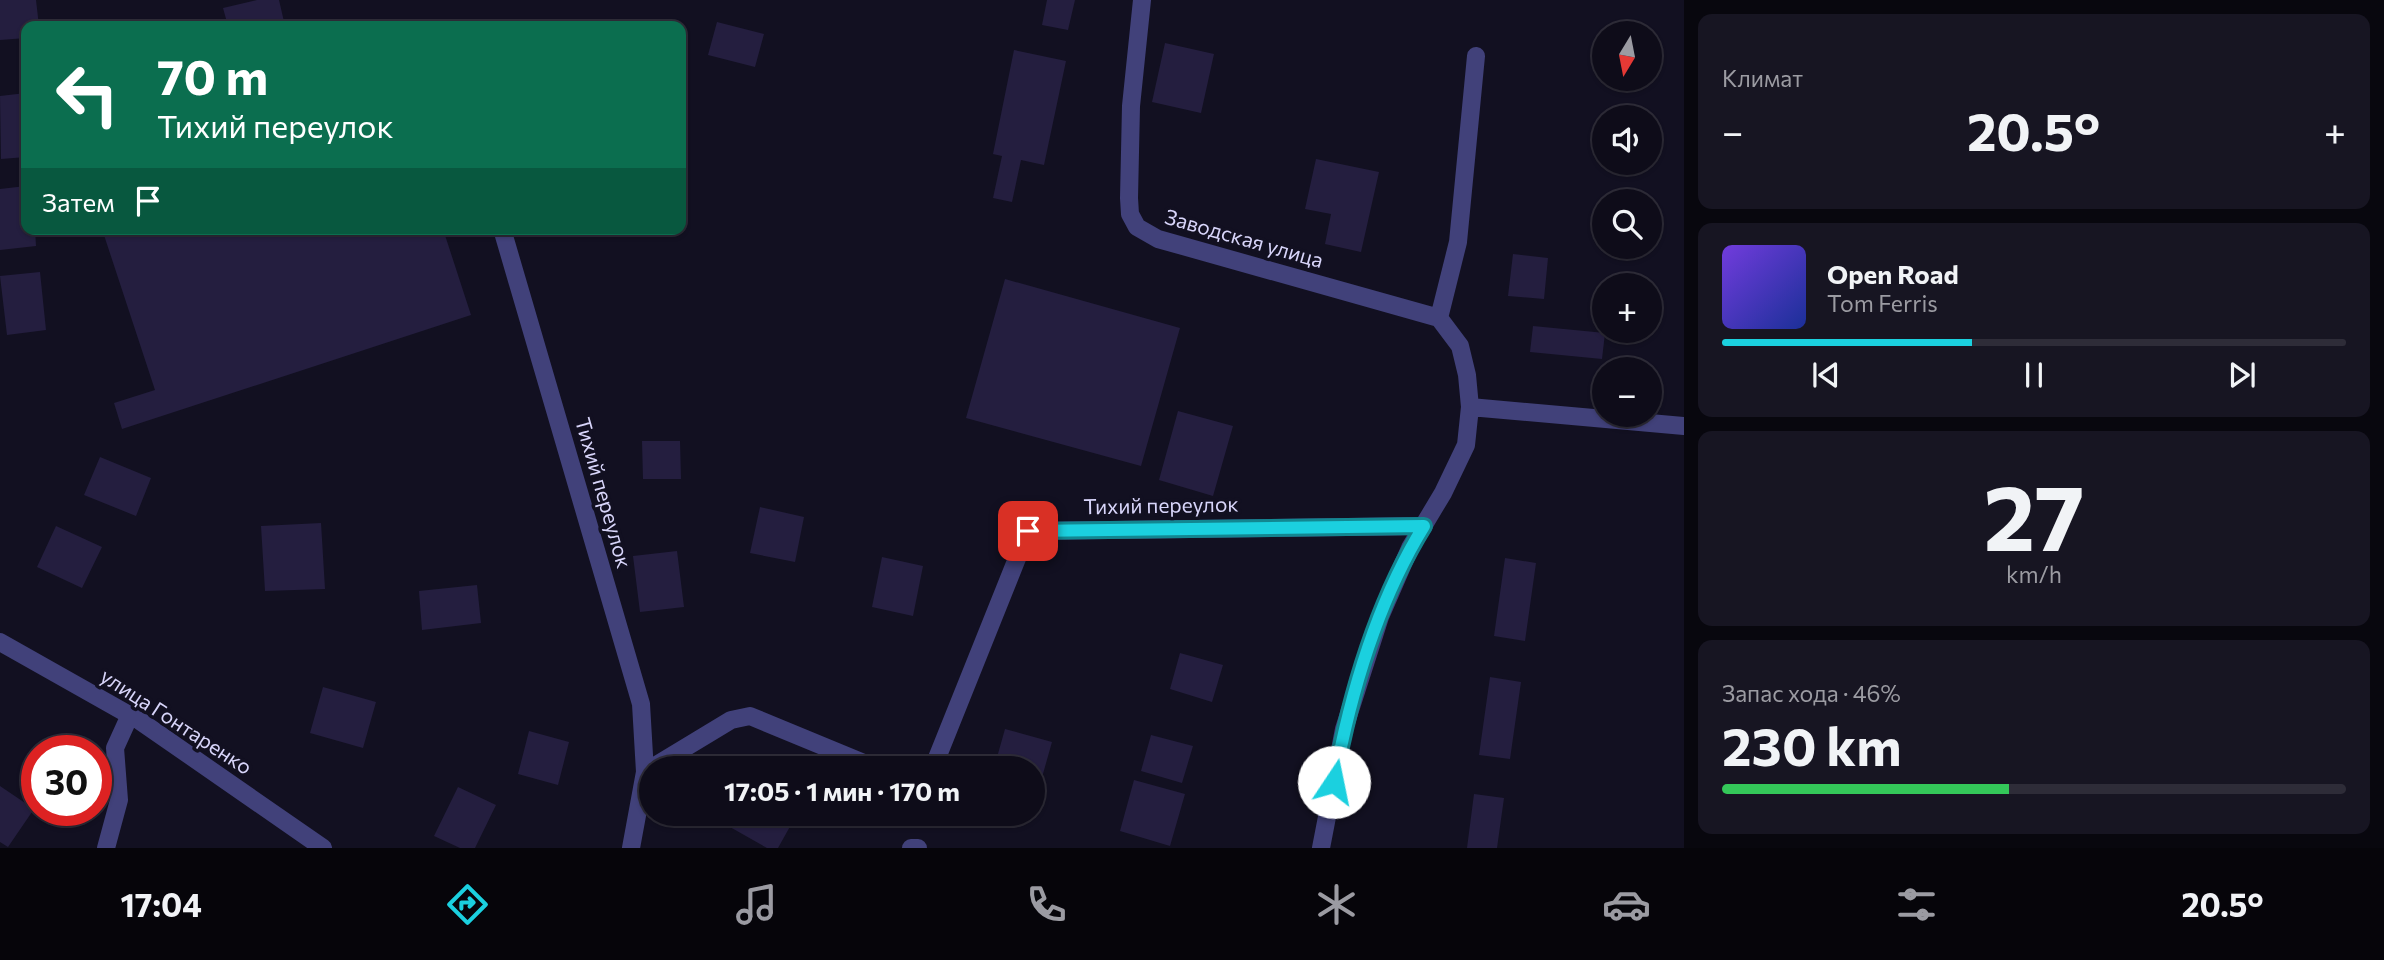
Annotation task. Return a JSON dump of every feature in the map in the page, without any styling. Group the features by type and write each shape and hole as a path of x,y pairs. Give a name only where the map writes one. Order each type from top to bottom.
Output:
{"street":[{"name":"Заводская улица","path":"1142,0 1130,132 1130,214 1137,227 1158,239 1439,318"},
{"path":"1320,844 1344,729 1380,617 1410,548 1466,444 1470,407 1460,346 1439,318 1458,242 1476,56"},
{"name":"Тихий переулок","path":"504,235 641,704 644,756"},
{"path":"1470,407 1684,426"},
{"name":"Тихий переулок","path":"938,756 1028,531 1424,526"},
{"name":"улица Гонтаренко","path":"0,642 130,715 323,848"},
{"path":"106,848 119,800 115,748 130,715"},
{"path":"671,756 730,720 750,716 847,756"},
{"name":"Тихий переулок","path":"631,848 639,805"},
{"path":"911,848 918,848"}],"building":[{"path":"0,0 36,0 38,21 21,21 21,38 0,40"},
{"path":"257,0 279,0 284,21 227,21 223,8"},
{"path":"1047,0 1075,0 1068,30 1042,25"},
{"path":"717,22 764,34 755,67 708,55"},
{"path":"1165,43 1214,54 1201,113 1152,102"},
{"path":"1014,50 1066,61 1044,165 1021,160 1012,202 993,198 1002,156 993,154"},
{"path":"21,94 21,157 1,159 0,96"},
{"path":"1316,159 1379,172 1361,252 1325,244 1331,214 1305,209"},
{"path":"21,187 21,235 35,235 36,246 0,250 0,189"},
{"path":"104,235 445,235 471,315 122,429 114,403 155,390"},
{"path":"1513,254 1548,258 1544,299 1508,296"},
{"path":"40,272 46,330 7,335 0,276"},
{"path":"1005,279 1180,328 1141,466 966,418"},
{"path":"1533,326 1592,332 1592,343 1604,343 1602,357 1530,352"},
{"path":"1178,411 1233,426 1213,496 1159,480"},
{"path":"642,441 680,441 681,479 643,479"},
{"path":"100,457 151,478 136,516 84,495"},
{"path":"760,507 804,517 795,562 750,553"},
{"path":"321,523 325,589 265,591 261,526"},
{"path":"56,526 102,547 82,588 37,567"},
{"path":"677,551 684,607 640,612 633,556"},
{"path":"882,557 923,566 913,616 872,607"},
{"path":"1505,558 1536,563 1525,641 1494,636"},
{"path":"477,585 481,623 422,630 419,591"},
{"path":"1180,653 1223,665 1212,702 1170,689"},
{"path":"1490,677 1521,682 1510,759 1479,755"},
{"path":"323,687 376,702 363,748 310,733"},
{"path":"1005,729 1052,742 1045,767 1045,756 997,756"},
{"path":"529,731 569,742 558,785 518,774"},
{"path":"1151,735 1193,746 1182,783 1141,771"},
{"path":"1134,780 1185,794 1170,846 1120,831"},
{"path":"0,786 21,800 22,826 8,847 0,842"},
{"path":"458,787 496,805 475,848 460,848 434,836"},
{"path":"1474,794 1504,798 1497,848 1467,848"},
{"path":"790,826 778,848 767,848 730,827"}],"route":[{"path":"1028,531 1424,526 1410,548 1380,617 1344,729 1334,782"}]}
